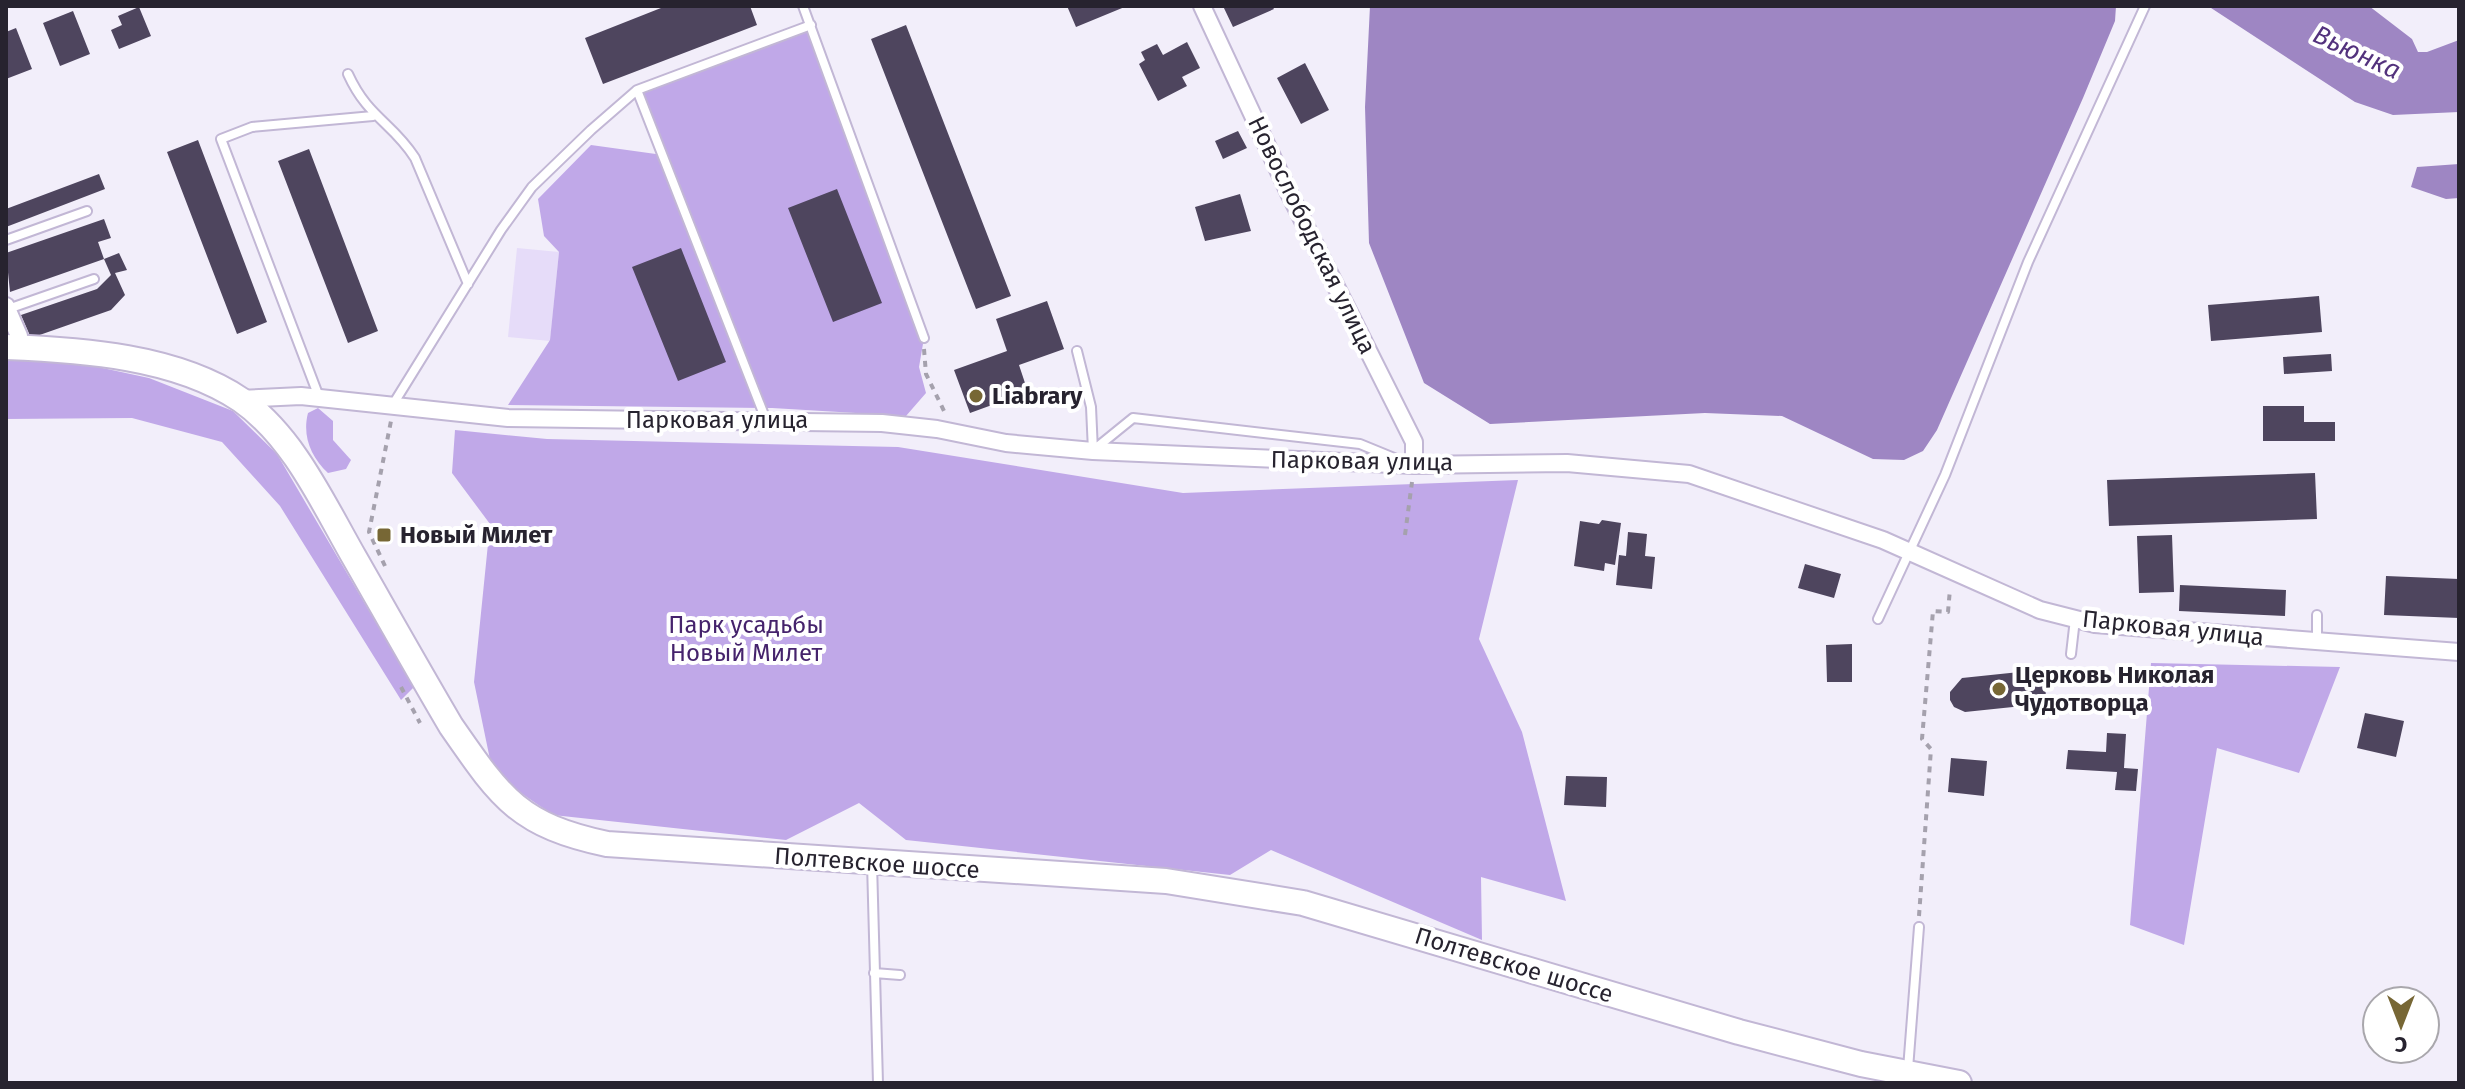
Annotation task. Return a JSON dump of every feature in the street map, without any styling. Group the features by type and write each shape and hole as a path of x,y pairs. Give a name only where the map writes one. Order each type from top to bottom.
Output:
{"street":[{"name":"Новослободская улица","path":"1202,6 1289,193 1414,442 1414,465"},
{"path":"7,308 19,336 12,347"},
{"name":"Полтевское шоссе","path":"12,347 72,349 117,356 209,382 239,399 277,433 290,451 471,756 505,797 532,821 567,836 607,844 1166,881 1303,903 1860,1068 1959,1083"},
{"name":"Парковая улица","path":"239,399 267,395 320,398 508,418 882,423 944,430 1006,443 1093,451 1414,465 1553,462 1689,474 1740,488 1909,551 2040,610 2075,619 2156,631 2459,652"}],"lane":[{"path":"803,6 924,338"},
{"path":"1878,619 1945,475 2028,262 2145,6"},
{"path":"392,406 532,187 637,90 811,25"},
{"path":"348,74 359,99 373,116 403,139 415,158 468,284"},
{"path":"637,90 766,420"},
{"path":"320,398 221,139 252,127 373,116"},
{"path":"6,240 87,211"},
{"path":"7,308 94,279"},
{"path":"1077,351 1091,407 1093,451"},
{"path":"1093,451 1133,418 1360,444 1414,465"},
{"path":"2317,615 2317,641"},
{"path":"2071,654 2075,619"},
{"path":"872,862 878,1083"},
{"path":"1907,1073 1919,927"},
{"path":"874,973 900,975"}],"path":[{"path":"924,338 926,374 944,408 944,430"},
{"path":"369,532 385,462 392,406"},
{"path":"1405,535 1414,465"},
{"path":"1919,927 1931,749 1922,739 1933,611 1948,612 1952,571"}],"shaded area":[{"path":"517,248 559,252 550,341 508,337"}],"green space":[{"path":"811,25 924,338 919,367 926,393 906,416 772,408 508,405 550,340 559,252 544,236 538,199 591,145 663,155 637,90"},
{"path":"6,359 84,364 149,378 233,411 277,454 414,687 401,700 280,506 222,442 132,418 6,419"},
{"path":"318,408 333,421 333,440 351,460 346,469 328,473 313,453 307,438 306,422 308,413"},
{"name":"Парк усадьбы Новый Милет","path":"455,430 547,439 898,447 1183,493 1518,480 1479,639 1522,732 1566,901 1481,877 1482,940 1271,850 1230,875 906,840 859,803 786,840 553,815 493,774 474,682 490,524 452,473"},
{"path":"2151,663 2340,667 2299,773 2217,748 2184,945 2130,925"}],"water":[{"path":"1370,6 2116,6 2115,21 2083,98 1937,430 1923,451 1904,460 1873,459 1782,416 1705,413 1490,424 1424,383 1369,243 1365,107"},
{"name":"Вьюнка","path":"2208,6 2369,6 2412,39 2418,52 2427,52 2459,40 2459,112 2393,115 2355,102"},
{"path":"2459,164 2459,198 2446,199 2411,187 2417,167"}],"building":[{"path":"666,6 750,6 757,25 603,84 585,38"},
{"path":"1067,6 1127,6 1076,27"},
{"path":"1223,6 1272,6 1274,9 1233,27"},
{"path":"139,7 151,36 119,49 111,30 122,25 118,16"},
{"path":"73,11 90,54 60,66 43,23"},
{"path":"906,25 1011,296 976,309 871,39"},
{"path":"16,28 32,69 6,79 6,32"},
{"path":"1187,42 1200,68 1182,77 1187,86 1158,101 1139,64 1145,60 1141,52 1157,44 1163,55"},
{"path":"1305,63 1329,110 1301,124 1277,78"},
{"path":"1238,131 1247,148 1223,159 1215,141"},
{"path":"198,140 267,322 237,334 167,152"},
{"path":"309,149 378,331 348,343 278,161"},
{"path":"99,174 105,189 6,227 6,209"},
{"path":"837,189 882,303 833,322 788,208"},
{"path":"1240,194 1251,231 1205,241 1195,207"},
{"path":"104,219 111,238 98,242 104,259 10,292 6,253"},
{"path":"681,248 726,362 678,381 632,267"},
{"path":"119,253 127,270 115,273 125,295 111,310 31,338 21,315 97,289 111,275 104,259"},
{"path":"2319,296 2322,332 2211,341 2208,305"},
{"path":"1047,301 1064,349 1019,365 1028,392 970,413 954,370 1007,351 996,319"},
{"path":"2331,354 2332,371 2284,374 2283,357"},
{"path":"2263,406 2304,406 2304,422 2335,422 2335,441 2263,441"},
{"path":"2315,473 2317,519 2109,526 2107,480"},
{"path":"1602,520 1621,523 1615,565 1605,563 1604,571 1574,566 1580,521 1599,524"},
{"path":"1628,532 1647,534 1645,556 1655,557 1652,589 1616,585 1619,555 1626,556"},
{"path":"2172,535 2174,592 2139,593 2137,536"},
{"path":"1805,564 1841,574 1834,598 1798,588"},
{"path":"2386,576 2459,579 2459,618 2384,615"},
{"path":"2180,585 2286,590 2285,616 2179,611"},
{"path":"1852,644 1852,682 1827,682 1826,645"},
{"name":"Церковь Николая Чудотворца","path":"2029,671 2030,679 2044,678 2046,696 2031,698 2032,705 1965,712 1954,707 1950,700 1950,692 1962,678"},
{"path":"2365,713 2404,721 2396,757 2357,748"},
{"path":"2107,733 2126,734 2124,768 2138,769 2136,791 2115,790 2117,772 2066,769 2068,750 2106,752"},
{"path":"1951,758 1987,761 1984,796 1948,792"},
{"path":"1566,776 1607,777 1606,807 1564,805"}],"place":[{"name":"Liabrary","path":"976,396"},
{"name":"Новый Милет","path":"384,535"},
{"name":"Церковь Николая Чудотворца","path":"1999,689"}]}
